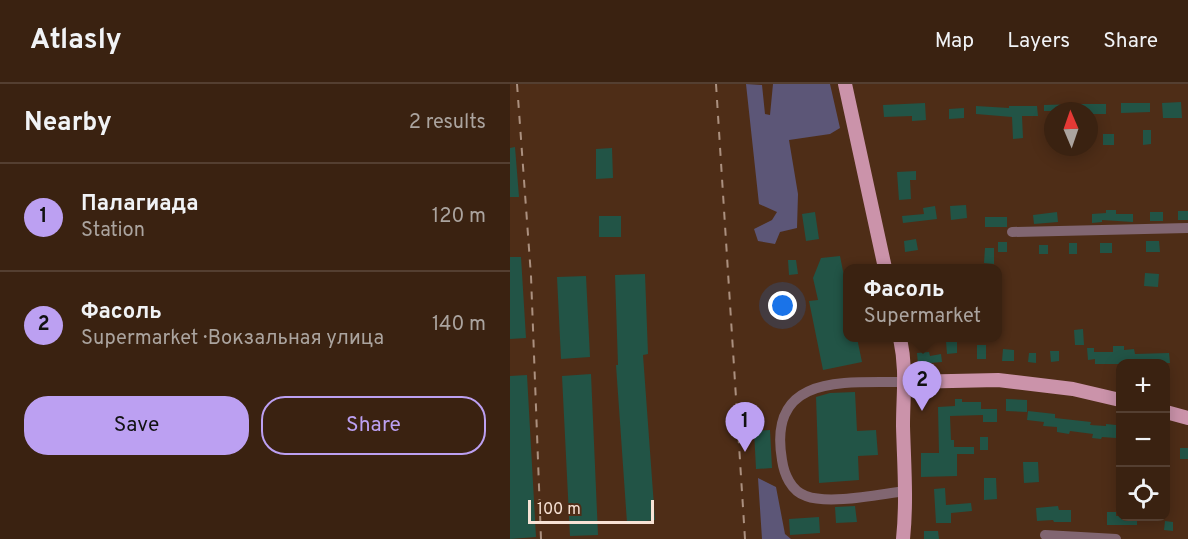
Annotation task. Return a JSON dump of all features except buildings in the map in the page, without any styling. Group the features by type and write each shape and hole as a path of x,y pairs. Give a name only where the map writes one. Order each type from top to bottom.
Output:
{"main road":[{"path":"845,84 884,264"},
{"path":"901,342 906,382 903,425 906,491 903,539"},
{"path":"906,382 998,380 1073,389 1116,399"},
{"path":"1170,413 1188,418"}],"street":[{"path":"1012,232 1188,228"},
{"path":"906,382 828,384 805,392 789,404 781,420 780,443 786,476 794,489 805,496 835,499 906,491"},
{"path":"1045,535 1116,539"}],"shaded area":[{"path":"746,84 762,85 765,114 770,115 773,84 830,84 840,128 830,134 789,140 798,194 797,228 780,232 775,244 758,241 754,229 772,220 777,212 759,204"},
{"path":"758,478 776,487 785,534 791,539 762,539"}],"railway":[{"path":"517,84 531,276 541,539"},
{"path":"716,84 745,539"}],"place":[{"name":"Фасоль","path":"922,411"},
{"name":"Палагиада","path":"745,452"}]}
